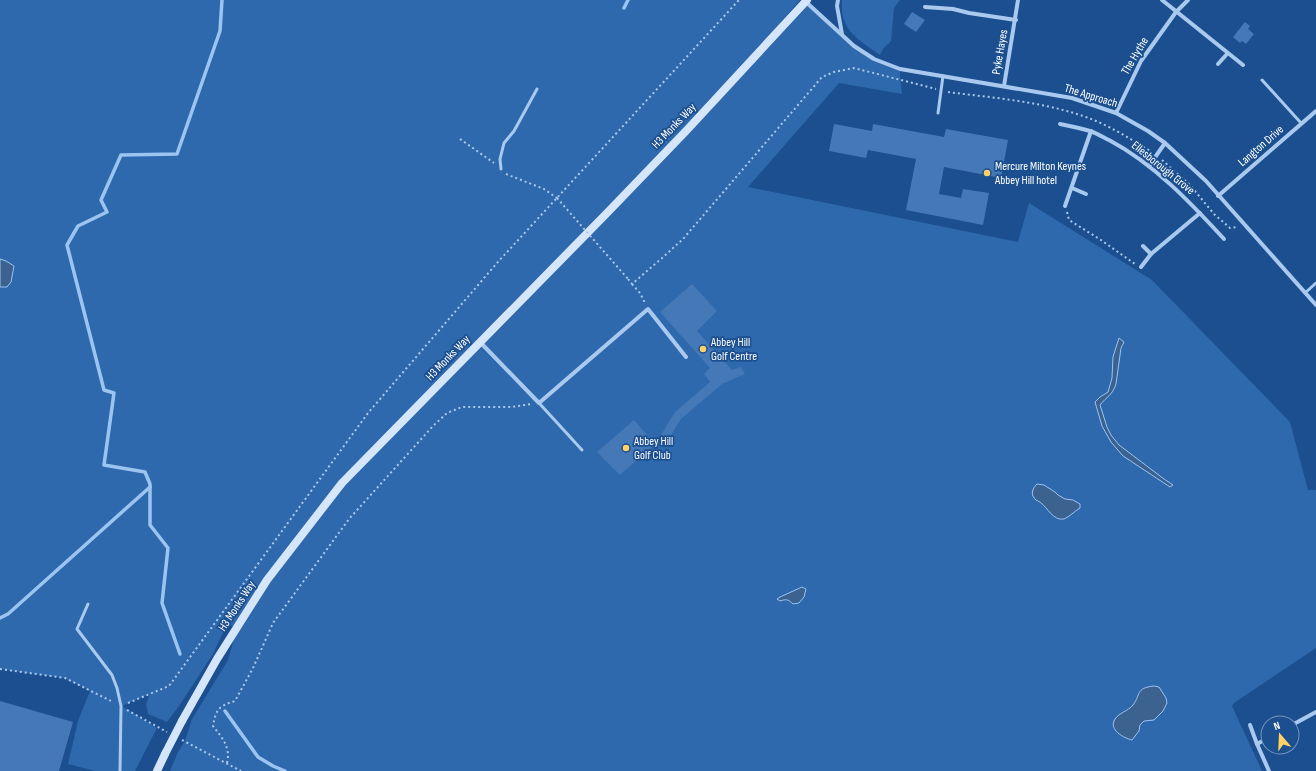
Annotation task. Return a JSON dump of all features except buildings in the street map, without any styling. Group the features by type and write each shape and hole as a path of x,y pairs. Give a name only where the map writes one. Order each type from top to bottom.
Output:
{"street":[{"path":"838,0 837,6 842,34"},
{"name":"Pyke Hayes","path":"1004,86 1016,20 1018,0"},
{"path":"1162,0 1243,66"},
{"name":"The Hythe","path":"1116,113 1141,61 1176,12 1188,0"},
{"name":"The Approach","path":"806,1 854,46 874,59 900,69 1072,98 1116,113 1148,131 1165,143 1206,181 1316,305"},
{"name":"H3 Monks Way","path":"156,771 217,659 267,580 342,483 479,342 607,214 806,1"},
{"name":"Pyke Hayes","path":"925,7 954,9 969,14 1016,20"},
{"path":"1218,64 1227,54"},
{"name":"Langton Drive","path":"1218,196 1316,111"},
{"name":"Ellesborough Grove","path":"1060,124 1091,131 1121,146 1149,166 1176,189 1224,239"},
{"path":"1065,206 1091,131"},
{"path":"1149,166 1165,143"},
{"path":"1072,188 1086,194"},
{"path":"1142,267 1151,254 1200,213"},
{"path":"1143,246 1151,254"},
{"path":"479,342 539,402 648,309 686,357"},
{"path":"1300,721 1316,712"},
{"path":"1250,725 1269,771"}],"lane":[{"path":"938,112 943,76"},
{"path":"1262,80 1301,123"},
{"path":"501,169 500,159 504,143 514,131 537,89"},
{"path":"1305,293 1316,283"},
{"path":"539,402 582,450"},
{"path":"88,604 77,629 112,675 117,688 121,706 120,771"}],"path":[{"path":"121,706 169,686 368,413 497,264 739,0"},
{"path":"632,284 683,239 822,77 834,72 854,68 941,91 1034,103 1083,116 1128,138 1157,156 1190,185 1214,214 1230,228 1235,228 1242,222"},
{"path":"557,198 628,278 640,293 648,309"},
{"path":"1065,206 1069,220 1101,240 1133,263 1142,267"},
{"path":"227,763 229,755 224,741 213,726 214,716 221,706 235,701 253,668 273,623 349,519 433,426 447,413 462,407 512,407 539,402"},
{"path":"0,669 64,678 121,706 172,734"},
{"path":"178,738 241,771"}],"shaded area":[{"path":"0,0 800,0 700,115 805,2 854,46 874,59 900,69 902,94 839,83 748,187 1018,242 1029,203 1152,280 1290,422 1308,490 1316,490 1316,648 1234,703 1232,706 1262,771 170,771 178,752 185,741 192,719 228,660 237,628 225,623 227,624 213,654 167,722 148,714 146,704 150,694 122,706 157,728 135,771 95,771 68,764 78,721 90,691 64,678 0,669"},
{"path":"842,0 900,0 894,8 891,41 883,49 880,55 858,39 847,27 842,10"},
{"path":"0,259 14,266 11,282 7,287 0,287"},
{"path":"1119,338 1124,342 1121,348 1116,384 1111,394 1100,405 1107,427 1119,445 1173,485 1170,487 1123,456 1111,442 1102,426 1095,402 1108,392 1112,378 1113,357"},
{"path":"1037,484 1044,485 1065,499 1073,500 1080,504 1080,508 1064,519 1057,518 1033,496 1033,490"},
{"path":"802,587 806,589 804,597 799,603 793,604 787,600 780,601 777,599 780,597"},
{"path":"1154,686 1159,687 1166,698 1167,703 1163,711 1154,720 1144,721 1140,725 1139,731 1132,740 1118,733 1115,730 1113,723 1115,719 1133,705 1141,690"}],"waterway":[{"path":"180,654 162,603 168,548 150,525 150,484 145,472 104,465 114,393 104,390 67,245 78,226 107,212 101,200 121,155 177,154 220,31 222,0"},
{"path":"624,8 628,0"},
{"path":"0,618 8,614 150,487"},
{"path":"225,711 258,757 285,771"}],"place":[{"name":"Mercure Milton Keynes Abbey Hill hotel","path":"987,173"},
{"name":"Abbey Hill Golf Centre","path":"703,349"},
{"name":"Abbey Hill Golf Club","path":"626,448"}]}
